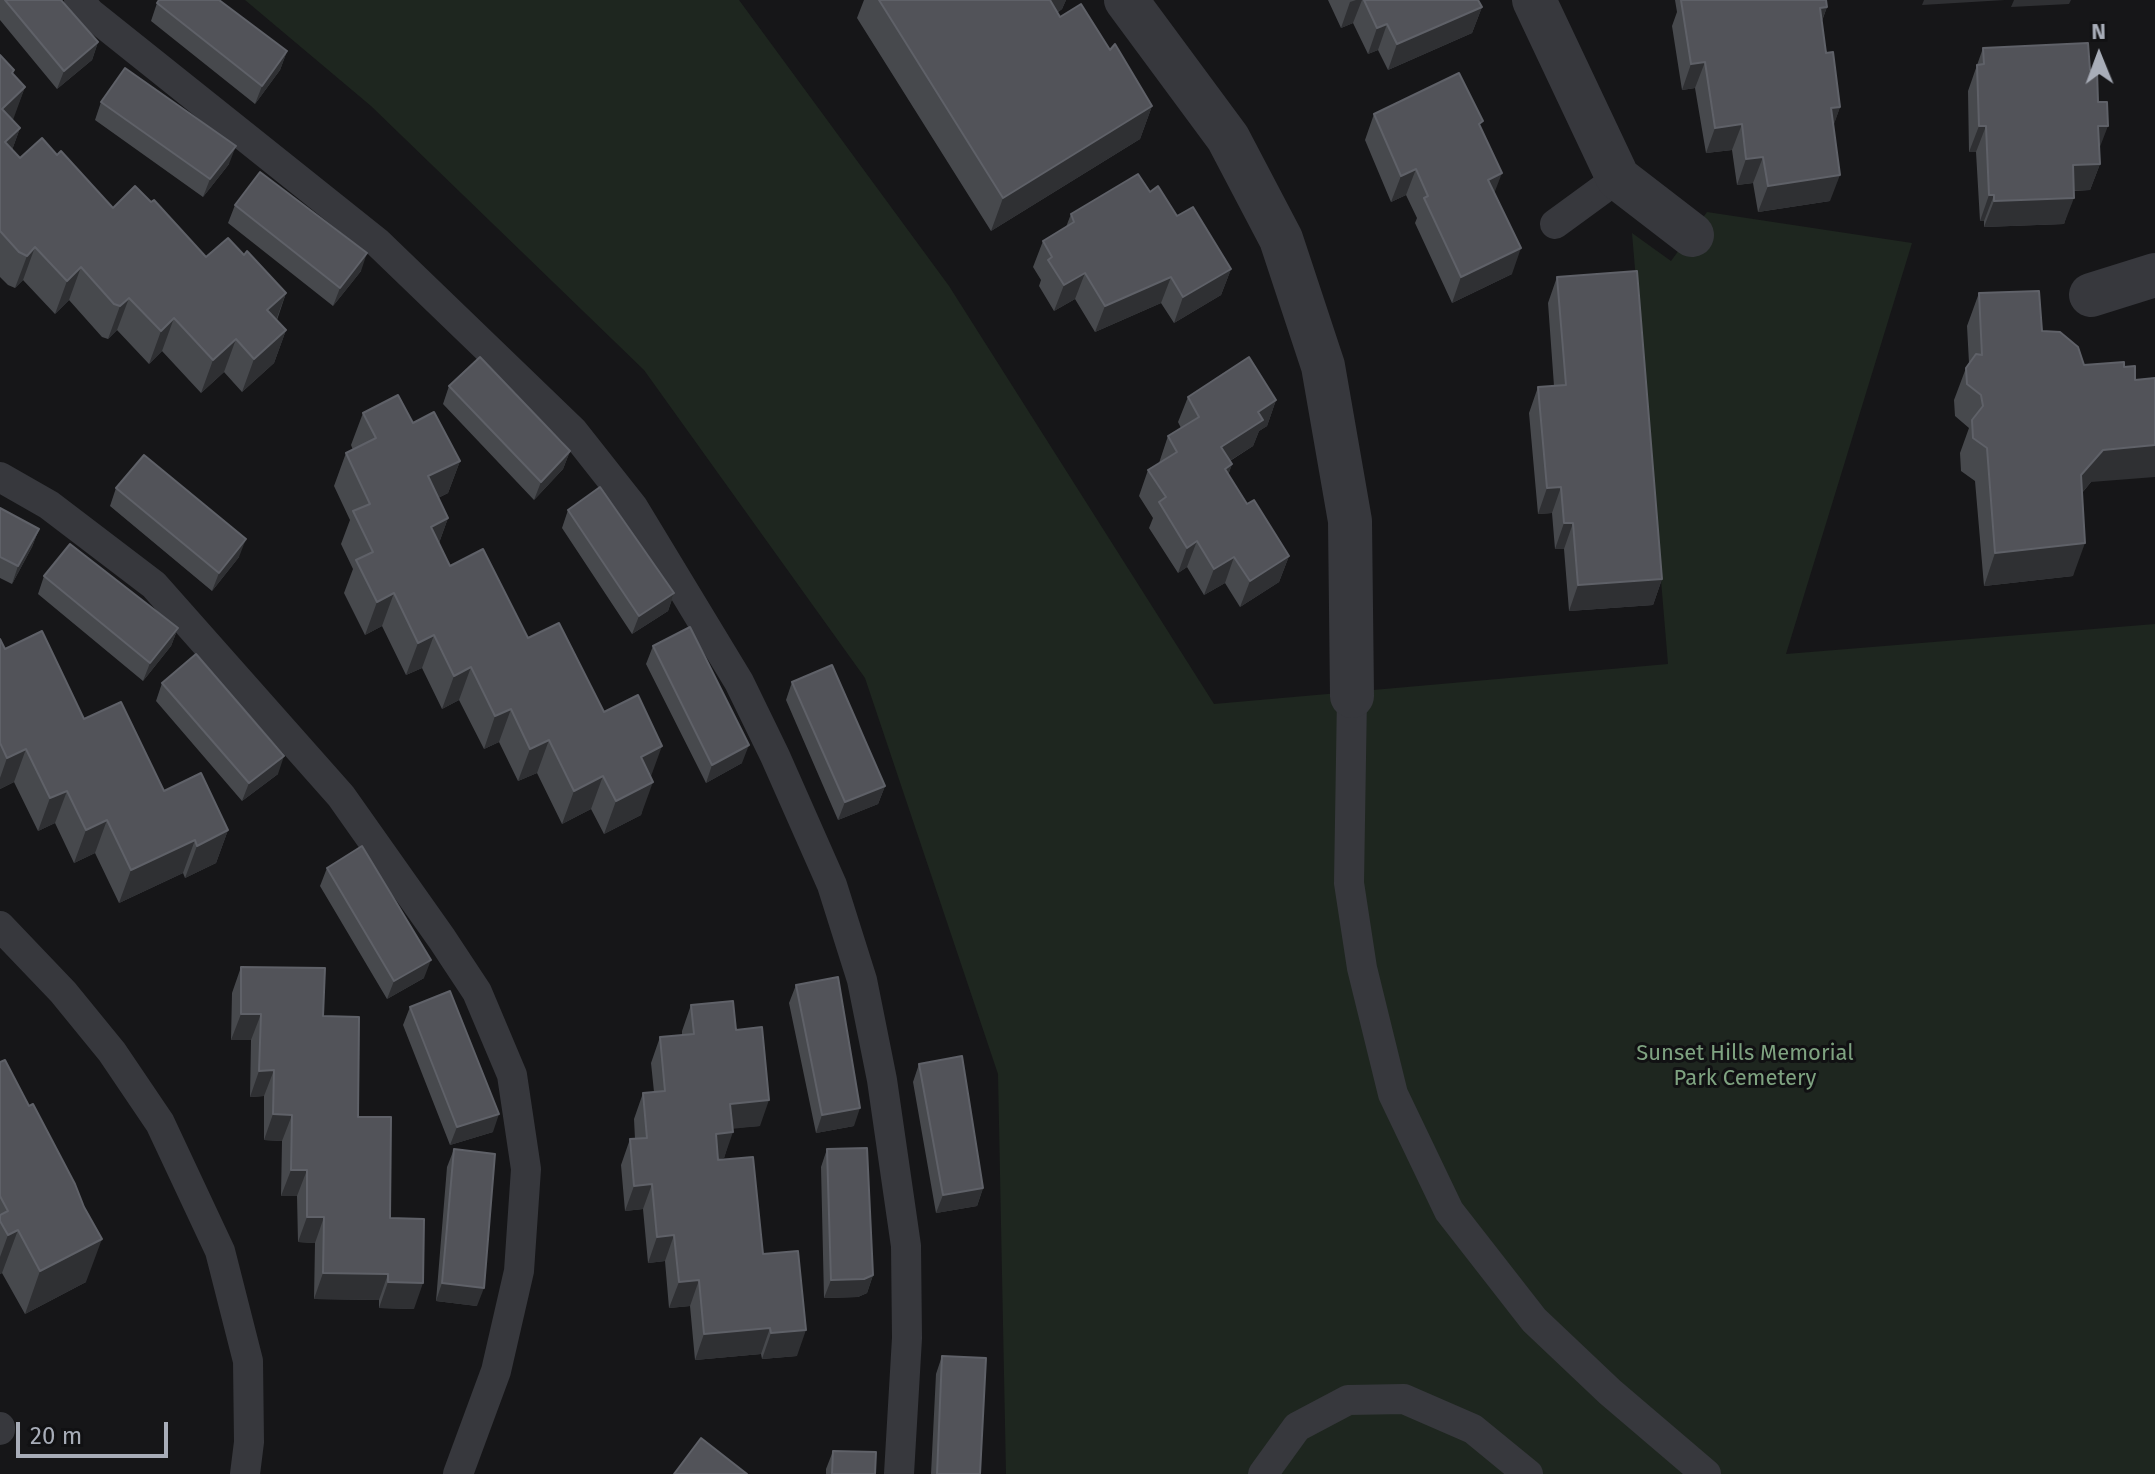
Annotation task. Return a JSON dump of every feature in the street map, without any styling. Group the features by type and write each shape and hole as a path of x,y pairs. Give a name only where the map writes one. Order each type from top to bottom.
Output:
{"street":[{"path":"1126,0 1228,138 1281,239 1323,366 1350,521 1352,696"},
{"path":"1534,0 1618,178 1692,235"},
{"path":"2091,295 2155,275"}],"lane":[{"path":"79,0 90,13 378,243 573,431 633,507 739,682 832,885 862,980 882,1080 906,1246 907,1338 899,1474"},
{"path":"1555,224 1618,178"},
{"path":"0,477 49,505 154,585 341,796 477,992 512,1075 526,1169 519,1271 496,1371 458,1474"},
{"path":"1352,696 1349,883 1362,968 1393,1094 1449,1211 1534,1320 1610,1392 1706,1474"},
{"path":"0,926 63,992 112,1052 160,1123 220,1251 248,1361 249,1442 245,1474"},
{"path":"1263,1474 1297,1427 1348,1400 1404,1399 1473,1429 1528,1474"}],"green space":[{"name":"Sunset Hills Memorial Park Cemetery","path":"245,0 739,0 949,286 1214,704 1668,664 1632,233 1671,261 1707,212 1912,243 1786,654 2155,624 2155,1474 1006,1474 998,1074 865,678 644,370 371,106"}],"building":[{"path":"5,0 61,0 98,42 64,71"},
{"path":"159,0 219,0 287,51 262,86 157,3"},
{"path":"879,0 1050,0 1060,17 1081,4 1110,50 1115,44 1152,106 1003,198"},
{"path":"1364,0 1478,0 1482,7 1397,44 1387,24 1377,28"},
{"path":"1681,0 1826,0 1827,7 1820,8 1826,53 1833,52 1840,107 1831,108 1840,175 1768,186 1763,157 1746,159 1742,124 1715,128 1705,62 1691,64"},
{"path":"2088,43 2090,70 2097,70 2098,102 2107,102 2108,126 2098,126 2100,164 2073,165 2074,198 1994,201 1994,195 1989,195 1986,126 1979,126 1977,65 1984,64 1983,48"},
{"path":"0,55 25,87 2,109 20,128 5,142 20,158 42,138 57,155 61,151 113,208 135,186 151,202 154,200 206,257 228,238 244,255 247,251 286,293 267,310 286,330 254,359 236,339 213,360 174,318 161,331 129,298 120,306 114,304 81,267 67,281 35,247 27,256 19,252 0,231"},
{"path":"125,68 236,146 210,179 101,102"},
{"path":"1459,73 1483,121 1479,124 1502,173 1488,180 1521,248 1461,277 1424,198 1428,196 1416,169 1401,176 1374,114"},
{"path":"260,172 367,253 340,288 235,205"},
{"path":"1138,174 1150,192 1158,186 1177,216 1193,207 1231,269 1183,297 1171,277 1105,306 1085,273 1064,285 1048,260 1052,257 1043,241 1074,222 1071,214"},
{"path":"1637,271 1662,579 1578,585 1573,523 1564,523 1561,487 1547,488 1538,387 1566,385 1557,277"},
{"path":"2039,291 2042,331 2060,332 2078,347 2084,365 2124,362 2124,367 2135,366 2135,380 2155,378 2155,445 2103,450 2081,475 2085,543 1995,553 1987,448 1973,438 1972,420 1983,406 1981,395 1967,384 1966,368 1976,354 1982,355 1979,293"},
{"path":"480,357 570,451 541,482 449,386"},
{"path":"1249,357 1276,400 1258,412 1263,420 1221,447 1232,464 1225,469 1247,504 1254,500 1289,556 1250,581 1234,557 1214,569 1197,541 1187,548 1159,502 1166,497 1148,470 1177,452 1168,436 1199,417 1188,397"},
{"path":"398,395 413,423 434,412 460,461 428,476 448,518 431,527 450,566 483,549 528,638 559,623 604,712 638,695 662,746 641,757 653,782 616,801 603,776 574,791 549,740 530,749 511,709 495,716 471,667 454,676 434,635 418,643 394,593 377,602 356,560 373,552 353,511 370,504 346,453 376,438 363,413"},
{"path":"144,455 246,539 219,573 116,488"},
{"path":"600,487 674,593 639,616 568,510"},
{"path":"0,508 39,529 18,566 0,557"},
{"path":"70,544 178,628 150,663 44,576"},
{"path":"690,627 749,745 712,765 653,646"},
{"path":"42,631 84,719 121,702 164,791 201,773 228,830 197,846 195,840 131,870 107,820 86,830 67,791 50,798 26,749 7,758 0,743 0,639 5,649"},
{"path":"196,654 284,756 249,783 162,683"},
{"path":"832,665 885,786 845,802 792,682"},
{"path":"362,846 431,960 394,981 327,868"},
{"path":"241,967 325,968 323,1016 359,1017 358,1117 391,1117 390,1218 424,1219 423,1283 388,1282 388,1274 323,1273 324,1217 307,1217 307,1170 291,1170 292,1115 273,1114 274,1070 259,1071 261,1014 241,1014"},
{"path":"838,977 860,1108 822,1115 796,985"},
{"path":"450,991 499,1114 457,1127 410,1007"},
{"path":"733,1001 736,1030 762,1027 769,1100 730,1104 733,1132 716,1134 718,1160 753,1157 763,1254 798,1251 806,1330 771,1333 770,1328 704,1334 699,1280 679,1282 674,1235 657,1237 652,1184 634,1186 630,1139 647,1138 643,1093 665,1091 660,1037 694,1034 691,1005"},
{"path":"962,1056 983,1188 943,1195 919,1064"},
{"path":"5,1060 29,1106 33,1104 102,1239 40,1271 18,1230 8,1235 0,1221 0,1215 8,1211 0,1196 0,1062"},
{"path":"867,1148 873,1275 864,1279 831,1280 827,1149"},
{"path":"454,1149 495,1154 484,1288 442,1283"},
{"path":"942,1356 986,1358 980,1474 937,1474"},
{"path":"701,1438 747,1474 674,1474"},
{"path":"833,1451 876,1452 875,1474 832,1474"}]}
